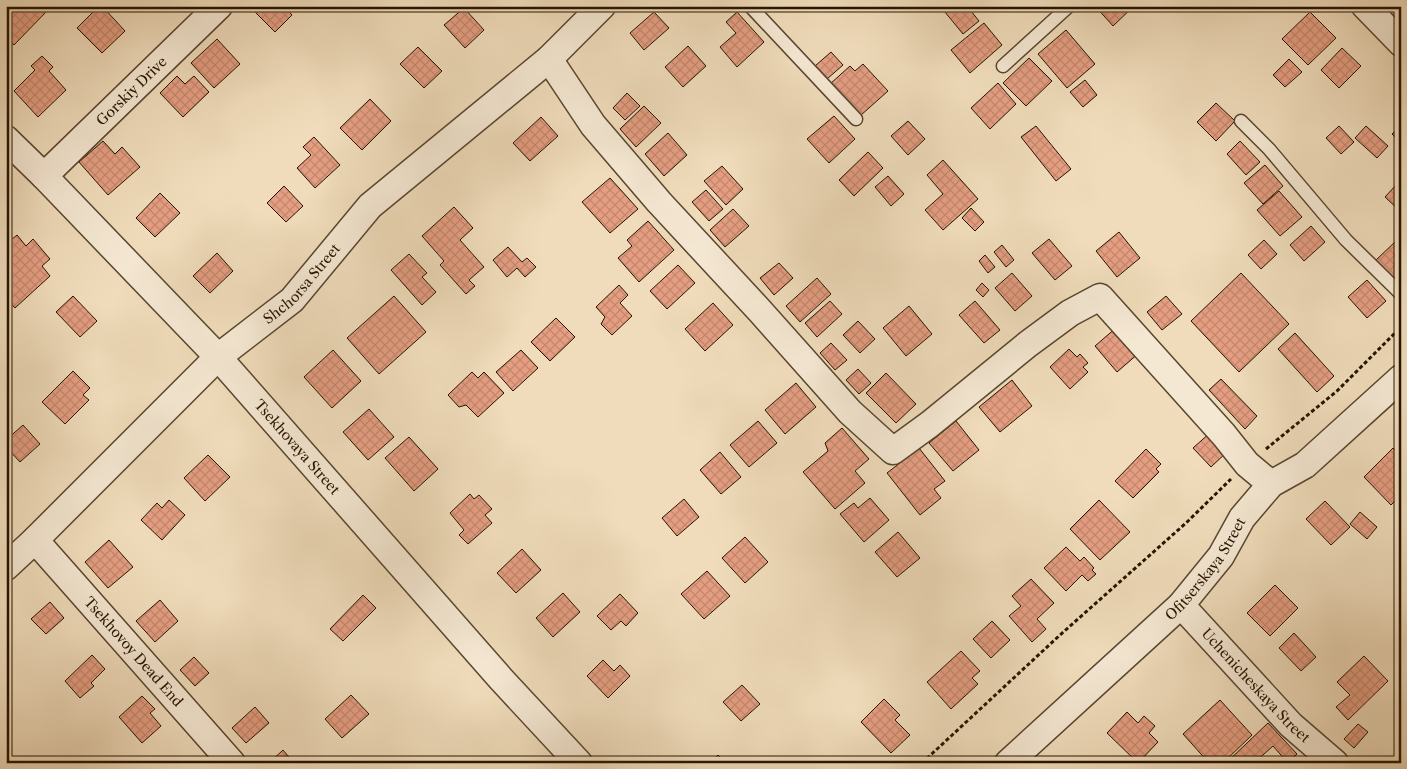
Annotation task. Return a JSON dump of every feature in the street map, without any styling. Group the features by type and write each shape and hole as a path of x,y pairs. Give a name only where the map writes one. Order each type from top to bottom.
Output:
{"street":[{"name":"Gorskiy Drive","path":"44,176 219,6"},
{"name":"Shchorsa Street","path":"6,567 218,357 292,300 370,206 548,59 602,6"},
{"path":"1365,6 1401,43"},
{"path":"548,59 593,126 659,202 760,310 850,412 893,450 930,424 1070,313 1100,298 1224,435 1247,464 1271,484"},
{"name":"Tsekhovaya Street","path":"6,139 218,357 501,679 579,763"},
{"name":"Ofitserskaya Street","path":"1008,763 1181,605 1221,556 1242,518 1271,484 1305,465 1401,378"},
{"name":"Tsekhovoy Dead End","path":"35,540 232,763"},
{"name":"Uchenicheskaya Street","path":"1181,605 1291,725 1335,763"}],"lane":[{"path":"750,6 856,119"},
{"path":"1003,66 1069,6"},
{"path":"1241,121 1269,149 1346,240 1401,294"}],"path":[{"path":"922,763 1060,634 1186,523 1247,464 1337,391 1401,328"}],"building":[{"path":"6,6 44,6 48,10 14,45 6,38"},
{"path":"99,6 102,6 125,31 102,53 77,28"},
{"path":"252,6 284,6 292,15 275,32 251,8"},
{"path":"940,6 967,6 979,21 963,34"},
{"path":"1095,6 1134,6 1113,26"},
{"path":"464,8 484,30 465,48 444,25"},
{"path":"654,12 669,28 644,50 630,33"},
{"path":"737,12 764,42 737,67 720,47 736,33 726,22"},
{"path":"1310,12 1336,38 1308,65 1282,39"},
{"path":"984,23 1002,45 970,73 951,50"},
{"path":"1066,30 1095,64 1067,88 1038,54"},
{"path":"217,39 240,64 214,88 191,63"},
{"path":"688,46 706,66 683,87 665,67"},
{"path":"418,47 442,71 424,88 400,64"},
{"path":"1342,48 1361,66 1339,88 1321,70"},
{"path":"831,52 843,65 827,79 815,66"},
{"path":"42,56 53,67 49,71 66,90 38,117 14,91 35,70 31,66"},
{"path":"1029,58 1052,81 1026,106 1003,83"},
{"path":"1289,59 1302,72 1285,87 1273,75"},
{"path":"863,64 888,91 860,116 830,84 850,66 855,71"},
{"path":"177,76 185,84 194,76 209,92 183,117 160,93"},
{"path":"1085,80 1097,95 1083,107 1070,92"},
{"path":"998,83 1016,104 990,129 971,108"},
{"path":"627,93 640,106 625,120 613,108"},
{"path":"370,99 391,121 362,150 340,128"},
{"path":"1216,103 1235,121 1216,141 1197,122"},
{"path":"644,106 661,123 636,147 620,129"},
{"path":"834,116 855,139 829,163 807,139"},
{"path":"541,117 558,136 530,161 513,143"},
{"path":"908,121 925,139 908,155 891,136"},
{"path":"1036,126 1071,169 1056,181 1021,137"},
{"path":"1339,126 1354,142 1341,154 1326,138"},
{"path":"1366,126 1388,146 1377,158 1355,138"},
{"path":"1401,126 1401,143 1392,134"},
{"path":"668,133 687,155 664,176 645,154"},
{"path":"314,137 340,165 315,188 297,168 311,155 303,147"},
{"path":"103,141 115,154 122,147 140,167 108,195 79,162"},
{"path":"1240,141 1260,162 1246,175 1227,154"},
{"path":"868,152 883,168 854,196 839,180"},
{"path":"943,160 978,199 943,230 925,210 943,194 927,175"},
{"path":"1265,165 1283,186 1263,204 1244,183"},
{"path":"722,166 743,189 726,205 704,181"},
{"path":"888,176 904,194 891,206 875,187"},
{"path":"610,178 638,209 610,233 582,202"},
{"path":"1396,185 1401,190 1401,212 1385,197"},
{"path":"284,186 303,206 286,222 267,203"},
{"path":"706,190 723,209 709,221 692,202"},
{"path":"1279,191 1302,217 1280,236 1257,210"},
{"path":"160,193 180,213 155,237 136,218"},
{"path":"454,207 473,228 460,240 484,267 469,280 475,286 466,294 440,265 444,261 422,236"},
{"path":"971,208 984,222 975,231 962,218"},
{"path":"733,209 749,226 725,247 710,230"},
{"path":"648,221 674,250 639,282 618,258 632,246 627,240"},
{"path":"1311,226 1325,242 1304,261 1290,245"},
{"path":"1119,232 1140,258 1117,277 1096,251"},
{"path":"17,235 26,246 33,239 50,259 42,266 50,276 15,308 6,298 6,244"},
{"path":"1049,239 1072,266 1055,280 1032,253"},
{"path":"1264,240 1277,254 1261,269 1248,255"},
{"path":"1397,240 1401,243 1401,288 1375,261"},
{"path":"1002,245 1014,260 1006,267 994,252"},
{"path":"508,247 522,262 527,258 536,267 525,277 517,268 507,277 493,260"},
{"path":"217,253 233,271 210,293 193,276"},
{"path":"409,254 427,273 422,277 436,292 422,305 391,270"},
{"path":"985,255 995,267 988,273 979,261"},
{"path":"779,263 793,278 774,295 760,278"},
{"path":"678,265 695,283 667,309 650,291"},
{"path":"1012,273 1032,296 1015,311 995,288"},
{"path":"1241,273 1289,324 1239,372 1191,321"},
{"path":"817,278 831,294 800,322 786,306"},
{"path":"1367,280 1386,301 1367,318 1348,297"},
{"path":"982,283 989,290 983,297 976,290"},
{"path":"619,285 628,295 620,303 632,316 612,335 601,324 605,317 596,307"},
{"path":"73,296 97,321 80,337 56,312"},
{"path":"394,296 426,332 379,374 347,338"},
{"path":"1166,296 1182,314 1162,330 1147,312"},
{"path":"830,301 842,314 817,337 805,323"},
{"path":"975,301 1000,330 984,343 959,315"},
{"path":"713,303 733,325 705,351 685,329"},
{"path":"909,306 932,334 906,356 883,328"},
{"path":"556,318 575,337 550,361 531,342"},
{"path":"858,321 875,339 860,353 843,335"},
{"path":"1117,327 1139,353 1117,372 1095,346"},
{"path":"1295,333 1334,376 1317,392 1278,349"},
{"path":"831,343 847,360 835,370 820,353"},
{"path":"1069,349 1077,357 1080,354 1088,363 1083,367 1088,372 1070,389 1050,367"},
{"path":"333,350 361,381 332,408 304,377"},
{"path":"521,350 538,368 513,391 496,372"},
{"path":"858,369 871,383 859,394 846,380"},
{"path":"73,371 90,388 83,395 89,400 65,424 42,402"},
{"path":"472,372 478,378 484,372 504,393 478,417 466,405 459,407 448,395"},
{"path":"886,373 916,404 896,423 866,393"},
{"path":"1221,379 1257,416 1245,429 1209,390"},
{"path":"1012,380 1032,406 1000,432 979,407"},
{"path":"796,383 816,407 785,434 765,410"},
{"path":"369,409 394,437 368,460 343,432"},
{"path":"758,421 777,443 749,467 730,445"},
{"path":"956,421 979,450 953,471 929,443"},
{"path":"23,425 40,444 20,462 6,447 6,440"},
{"path":"842,428 869,459 855,471 865,483 835,509 803,472 828,451 825,443"},
{"path":"1211,432 1228,451 1211,467 1193,448"},
{"path":"409,437 438,469 414,491 385,458"},
{"path":"919,448 945,481 934,489 941,498 920,515 887,473"},
{"path":"1393,448 1401,456 1401,495 1391,505 1364,477"},
{"path":"1146,449 1161,464 1156,469 1159,472 1133,498 1115,481"},
{"path":"720,452 741,477 721,494 700,470"},
{"path":"208,455 230,477 205,501 184,478"},
{"path":"470,494 474,499 479,495 492,509 485,515 492,523 468,544 459,535 464,530 450,513"},
{"path":"870,498 889,520 864,542 840,514 854,503 858,508"},
{"path":"684,499 699,517 677,536 662,518"},
{"path":"169,500 185,515 162,540 141,520 157,503 162,508"},
{"path":"1099,500 1130,532 1100,560 1070,529"},
{"path":"1325,501 1350,527 1331,545 1306,519"},
{"path":"1360,512 1377,527 1367,539 1350,524"},
{"path":"898,532 920,558 897,577 875,552"},
{"path":"745,537 768,562 745,583 722,558"},
{"path":"109,540 133,567 108,588 85,562"},
{"path":"1066,547 1080,561 1084,557 1094,568 1092,570 1096,574 1088,581 1082,575 1066,591 1044,568"},
{"path":"522,549 541,570 516,593 497,573"},
{"path":"707,571 730,596 704,619 681,594"},
{"path":"1031,579 1054,603 1037,619 1046,629 1032,642 1009,616 1021,606 1012,596"},
{"path":"1275,585 1298,608 1270,636 1247,613"},
{"path":"563,593 580,612 553,637 536,618"},
{"path":"620,594 638,613 626,626 621,621 611,630 597,616"},
{"path":"363,595 376,608 343,641 330,629"},
{"path":"160,600 178,621 155,642 136,621"},
{"path":"50,602 64,618 46,634 31,619"},
{"path":"992,621 1010,640 991,658 973,639"},
{"path":"1294,633 1316,657 1301,671 1279,648"},
{"path":"961,651 980,671 972,678 978,684 951,709 927,682"},
{"path":"92,655 105,669 91,683 94,686 80,698 65,681"},
{"path":"1364,656 1388,681 1348,720 1336,707 1350,695 1337,682"},
{"path":"194,657 209,673 195,686 180,670"},
{"path":"603,660 614,671 620,665 630,676 608,698 587,676"},
{"path":"742,685 760,704 741,721 723,702"},
{"path":"351,695 369,714 342,738 325,719"},
{"path":"142,696 155,709 150,713 161,726 142,743 119,717"},
{"path":"884,699 900,715 895,720 910,735 891,753 861,722"},
{"path":"1220,700 1252,735 1223,763 1209,763 1183,734"},
{"path":"255,707 269,723 246,743 232,728"},
{"path":"1127,712 1138,723 1144,716 1155,726 1149,733 1158,742 1138,763 1107,733"},
{"path":"1268,723 1297,754 1288,763 1273,746 1254,763 1226,763"},
{"path":"1358,724 1368,732 1354,748 1344,739"},
{"path":"283,750 294,763 269,763"},
{"path":"718,755 726,763 710,763"}]}
